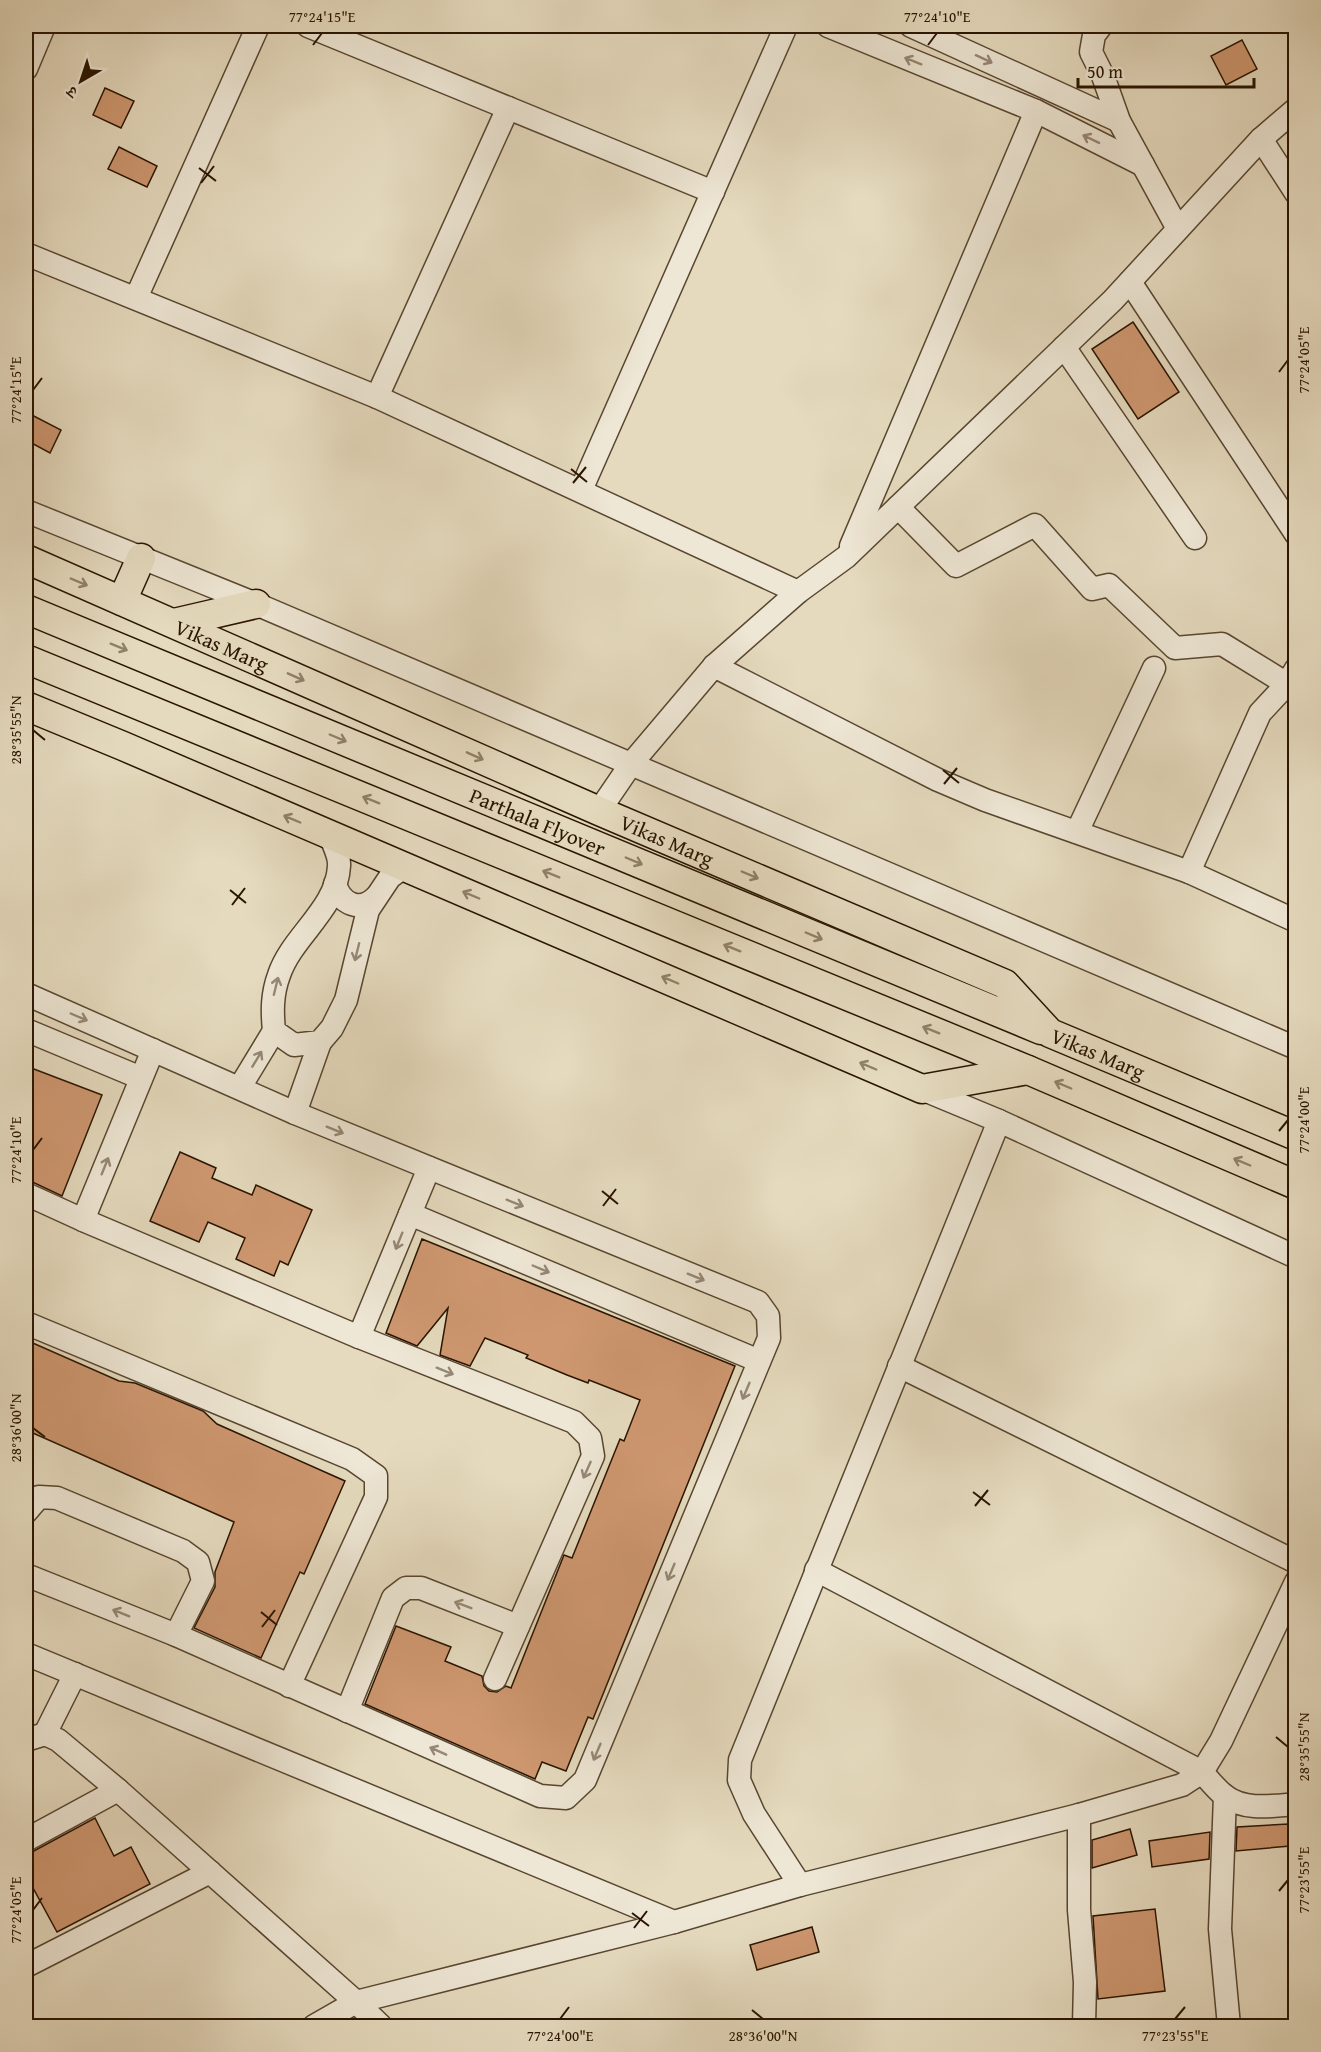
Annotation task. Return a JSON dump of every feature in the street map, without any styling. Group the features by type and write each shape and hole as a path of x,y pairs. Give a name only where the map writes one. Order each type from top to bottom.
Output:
{"main road":[{"path":"122,601 141,558"},
{"name":"Vikas Marg","path":"26,559 599,811 1005,984 1050,1033 1296,1136"},
{"path":"174,623 256,604"},
{"name":"Parthala Flyover","path":"26,609 1050,1033"},
{"name":"Parthala Flyover","path":"26,659 1028,1070"},
{"path":"26,706 330,835 388,882 922,1089 1028,1070"},
{"name":"Vikas Marg","path":"1028,1070 1296,1185"}],"street":[{"path":"26,69 44,26"},
{"path":"136,298 258,26"},
{"path":"308,26 713,192"},
{"path":"580,490 786,26"},
{"path":"828,26 869,33 1143,165"},
{"path":"911,26 1119,121"},
{"path":"1101,26 1094,35 1091,52 1103,76 1119,121 1178,229"},
{"path":"377,397 508,108"},
{"path":"599,811 631,764 714,666 798,592 846,557 1130,282 1261,139 1296,109"},
{"path":"846,557 1035,111"},
{"path":"1261,139 1296,193"},
{"path":"26,254 377,397 798,592"},
{"path":"1130,282 1296,534"},
{"path":"1064,347 1195,538"},
{"path":"898,507 956,566 1035,525 1092,589 1109,585 1174,648 1222,644 1293,679 1260,713 1189,872"},
{"path":"26,511 256,604 1296,1048"},
{"path":"714,666 938,780 985,800 1189,872 1296,921"},
{"path":"1077,832 1155,668"},
{"path":"330,835 342,898 356,905 369,904 388,882"},
{"path":"240,1087 274,1031 272,1004 279,973 332,895 337,875 349,860 362,861 379,871 388,882"},
{"path":"295,1113 320,1042 332,1028 346,1000 368,910 388,882"},
{"path":"26,994 295,1113 758,1302 768,1316 769,1338 585,1780 566,1798 540,1796 176,1635 26,1575"},
{"path":"26,1030 141,1078"},
{"path":"274,1031 294,1045 320,1042"},
{"path":"83,1220 153,1050"},
{"path":"922,1089 999,1121 1296,1257"},
{"path":"800,1885 754,1814 739,1780 740,1760 999,1121"},
{"path":"359,1337 429,1168"},
{"path":"26,1194 359,1337 574,1422 590,1438 593,1456 495,1679"},
{"path":"410,1214 759,1361"},
{"path":"26,1323 352,1459 376,1476 376,1497 290,1686"},
{"path":"899,1366 1296,1562"},
{"path":"26,1512 39,1497 57,1498 183,1551 198,1562 203,1581 176,1635"},
{"path":"816,1570 1202,1772 1225,1796 1243,1805 1296,1804"},
{"path":"314,2026 356,2002 674,1922 800,1885 1079,1815 1182,1785 1202,1772 1221,1741 1296,1582"},
{"path":"347,1711 393,1598 406,1588 421,1588 518,1626"},
{"path":"26,1654 674,1922"},
{"path":"75,1674 35,1737 58,1740 118,1790 381,2026"},
{"path":"26,1840 118,1790"},
{"path":"1225,1796 1220,1929 1229,2026"},
{"path":"1079,1815 1079,1910 1085,1982 1084,2026"},
{"path":"26,1966 210,1872"}],"building":[{"path":"1242,40 1257,69 1226,85 1211,56"},
{"path":"105,88 134,101 121,128 93,115"},
{"path":"119,147 157,166 147,187 108,169"},
{"path":"1133,322 1179,392 1138,419 1092,349"},
{"path":"26,412 61,430 50,453 26,440"},
{"path":"26,1066 102,1095 62,1196 26,1179"},
{"path":"180,1152 216,1168 212,1178 252,1195 256,1185 312,1210 288,1265 280,1261 274,1276 236,1259 245,1238 208,1222 199,1242 150,1221"},
{"path":"422,1239 735,1366 593,1719 588,1717 566,1771 542,1762 535,1779 365,1704 396,1626 451,1647 445,1661 482,1676 484,1686 489,1691 497,1692 506,1686 511,1688 564,1555 572,1558 620,1439 624,1441 640,1400 589,1380 588,1383 567,1375 526,1358 528,1355 485,1338 470,1366 440,1355 448,1308 417,1346 386,1333"},
{"path":"26,1340 119,1381 135,1383 203,1411 217,1424 345,1481 304,1574 300,1572 261,1658 194,1628 215,1587 215,1572 234,1522 26,1430"},
{"path":"95,1818 114,1856 131,1847 150,1884 57,1932 26,1875 26,1853 32,1852"},
{"path":"1288,1824 1290,1846 1236,1851 1237,1827"},
{"path":"1130,1829 1137,1855 1092,1868 1092,1840"},
{"path":"1210,1832 1209,1859 1152,1867 1149,1841"},
{"path":"1155,1909 1165,1991 1098,1999 1093,1916"},
{"path":"812,1927 819,1952 757,1970 750,1945"}]}
